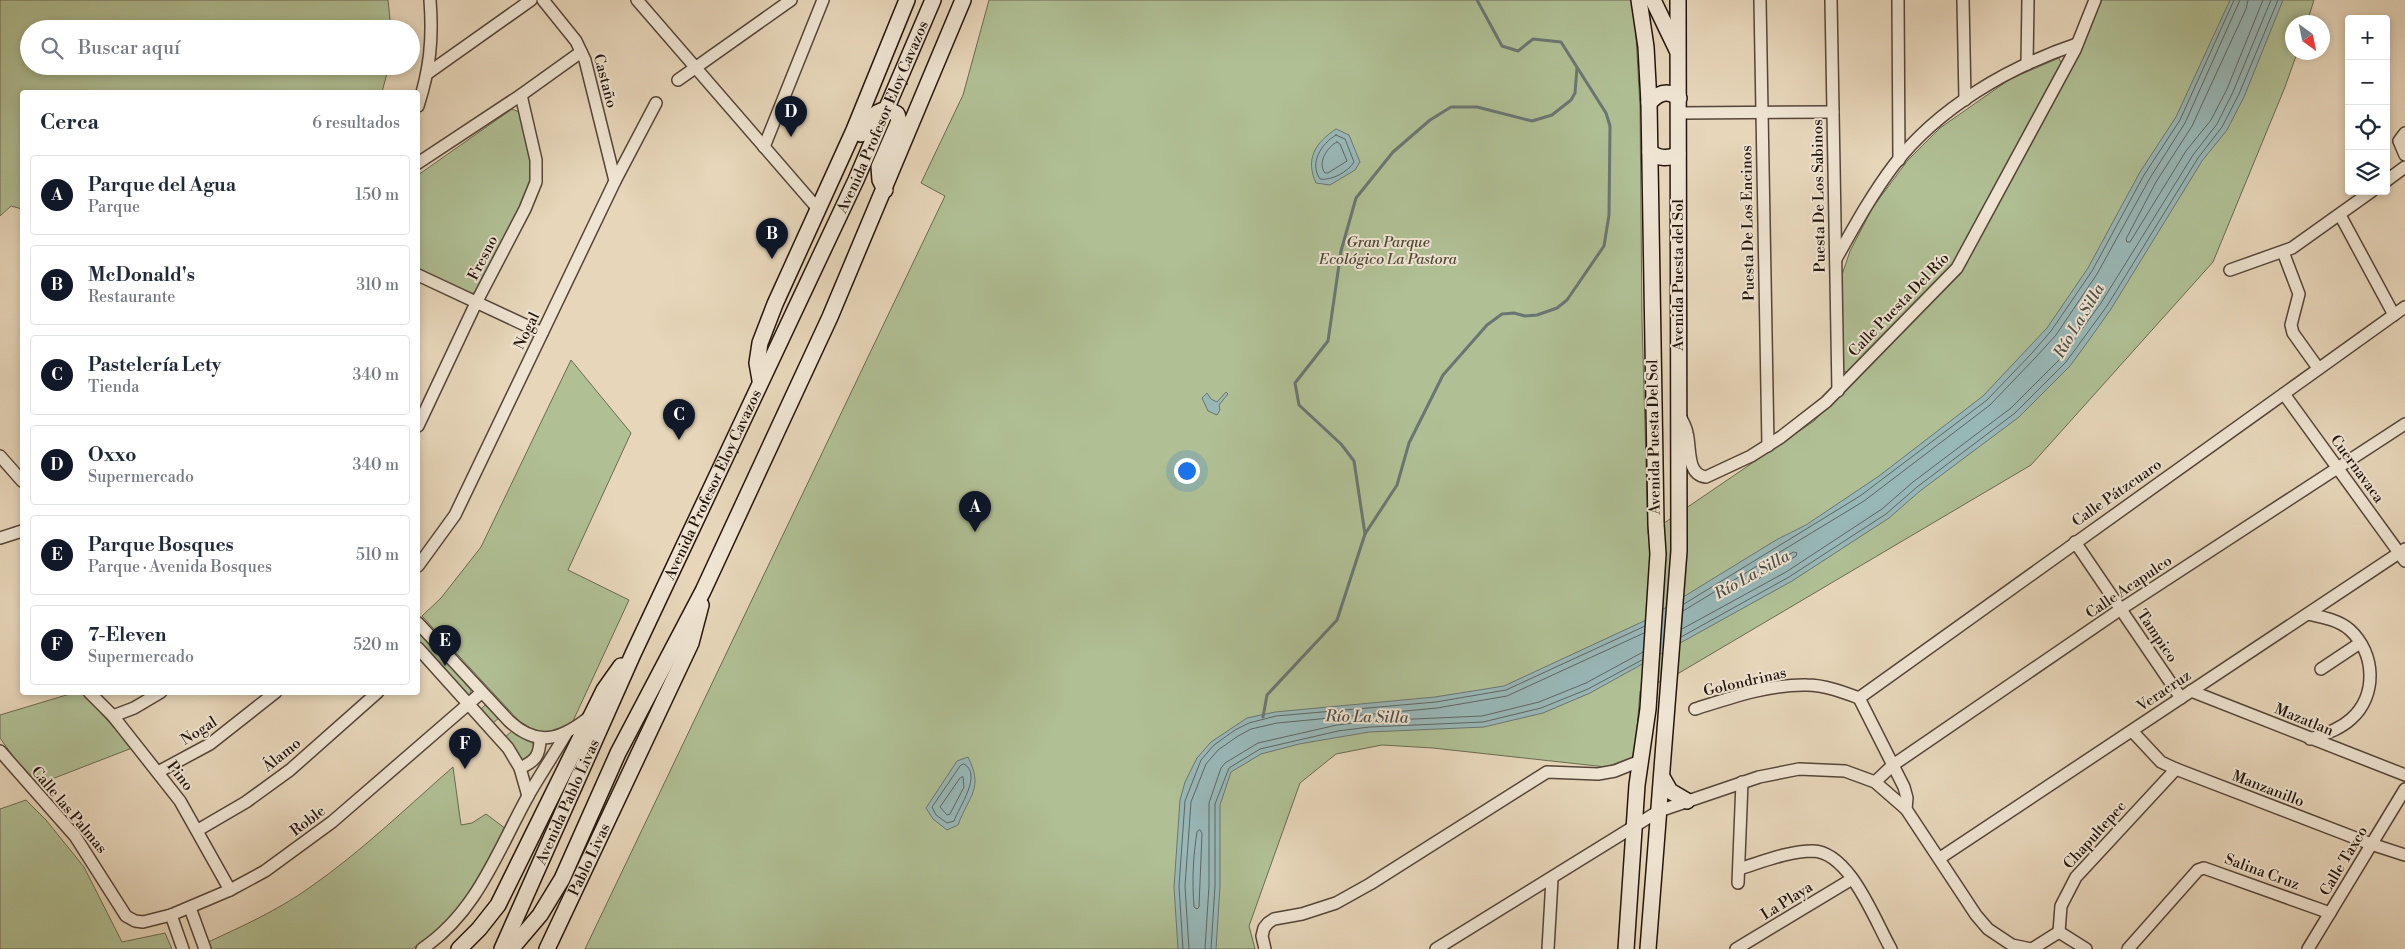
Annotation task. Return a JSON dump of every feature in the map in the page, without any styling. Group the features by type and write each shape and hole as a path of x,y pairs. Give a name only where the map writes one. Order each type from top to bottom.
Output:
{"main road":[{"path":"760,380 758,362 760,343 782,287 854,130 907,0"},
{"name":"Avenida Profesor Eloy Cavazos","path":"459,949 480,929 498,905 615,672 633,654 887,109 933,0"},
{"name":"Avenida Profesor Eloy Cavazos","path":"511,949 523,937 552,897 618,753 703,591 830,317 885,190 963,0"},
{"path":"1639,0 1646,48"},
{"name":"Avenida Puesta del Sol","path":"1662,777 1679,551 1678,0"},
{"path":"1646,48 1655,2"},
{"path":"1655,2 1679,52"},
{"name":"Avenida Puesta Del Sol","path":"1626,949 1640,761 1648,709 1658,554 1649,103 1646,48"},
{"path":"1649,103 1658,95 1666,92 1679,105"},
{"path":"826,192 838,181 844,172 867,122 876,113 887,109 895,112 899,121 879,167 880,180 885,190"},
{"path":"1650,152 1657,156 1668,158 1678,154"},
{"name":"Pablo Livas","path":"547,949 696,632 703,591"},
{"name":"Avenida Pablo Livas","path":"502,949 633,654"},
{"path":"1662,777 1676,797 1687,801"},
{"path":"1648,949 1662,777"}],"street":[{"path":"420,99 428,73 431,44 430,0"},
{"path":"428,73 531,0"},
{"name":"Castaño","path":"543,0 576,41 581,52 615,181"},
{"path":"678,80 791,0"},
{"path":"764,147 823,0"},
{"name":"Puesta De Los Encinos","path":"1760,0 1768,446"},
{"name":"Puesta De Los Sabinos","path":"1831,0 1838,391"},
{"path":"1898,0 1899,160"},
{"path":"1963,0 1965,100"},
{"path":"2027,64 2028,0"},
{"name":"Calle Puesta Del Río","path":"1679,412 1687,432 1693,468 1701,476 1710,476 1768,446 1797,426 1838,391 1961,264 2077,44 2095,0"},
{"path":"644,2 695,68 818,209"},
{"path":"1835,260 1874,195 1899,160 1931,126 1990,83 2048,54 2077,44"},
{"path":"420,162 521,95 581,52"},
{"name":"Fresno","path":"420,422 476,303 525,210 536,182 536,160 521,95"},
{"name":"Nogal","path":"420,563 455,515 615,181 656,103"},
{"path":"1679,105 1761,112 1832,112"},
{"path":"2405,133 2399,141 2405,155"},
{"path":"2390,178 2405,167"},
{"path":"2230,270 2283,252 2302,243 2367,195"},
{"path":"2340,215 2394,315"},
{"path":"2283,252 2299,294 2291,325 2293,333 2318,368"},
{"path":"420,276 542,333"},
{"name":"Calle Pátzcuaro","path":"1859,698 2405,307"},
{"name":"Cuernavaca","path":"2284,394 2403,555"},
{"name":"Calle Acapulco","path":"1875,782 1893,765 2121,609 2405,424"},
{"path":"0,456 20,479"},
{"path":"0,538 20,533"},
{"name":"Tampico","path":"2075,542 2181,698"},
{"name":"Veracruz","path":"1940,858 2308,614 2403,555"},
{"path":"2308,614 2338,622 2351,631 2360,643 2371,672 2369,692 2362,708 2339,729 2310,739"},
{"path":"420,625 518,729 526,734 540,738 566,734"},
{"path":"2321,669 2360,643"},
{"path":"420,654 469,703 508,748 520,768 528,796"},
{"name":"Golondrinas","path":"1695,709 1769,689 1808,684 1842,691 1859,698"},
{"name":"Mazatlan","path":"2191,691 2405,775"},
{"name":"Roble","path":"126,916 136,922 143,922 171,916 230,890 265,871 332,822 482,693"},
{"name":"Pino","path":"92,695 113,716 180,801 230,890"},
{"path":"113,716 134,708 156,695"},
{"name":"Nogal","path":"158,772 210,744 272,695"},
{"name":"Álamo","path":"198,830 246,802 290,770 375,695"},
{"path":"1859,698 1906,792 1906,810"},
{"path":"422,949 451,926 482,887 528,796 566,734 592,715"},
{"name":"Manzanillo","path":"2132,730 2161,762 2176,769 2405,856"},
{"path":"520,768 538,756 540,738"},
{"name":"Calle las Palmas","path":"0,751 4,764 75,836 89,855 126,916"},
{"path":"1265,949 1262,936 1264,928 1274,919 1302,914 1344,898 1547,772 1598,774 1615,771 1640,761"},
{"path":"1436,949 1552,879 1659,811 1742,782 1777,772 1799,769 1845,771 1875,782 1906,810 1940,858 1976,915 1988,929 2012,945 2031,949 2059,932 2086,949"},
{"name":"Chapultepec","path":"2059,932 2061,906 2076,877 2176,769"},
{"path":"1738,883 1742,782"},
{"name":"Calle Taxco","path":"2308,949 2405,789"},
{"path":"1739,869 1793,853 1813,851 1832,856 1843,866 1852,879 1891,949"},
{"name":"Salina Cruz","path":"2128,949 2198,870 2204,868 2330,912"},
{"path":"1548,949 1552,879"},
{"name":"La Playa","path":"1736,949 1852,879"},
{"path":"190,908 205,949"},
{"path":"171,916 184,949"}],"green space":[{"path":"0,0 388,0 390,20 20,20 20,75 387,75 383,90 20,90 20,208 11,206 0,216"},
{"name":"Gran Parque Ecológico La Pastora","path":"989,0 1634,0 1640,107 1642,320 1648,534 1814,421 1961,266 2080,52 2101,0 2314,0 2309,15 2285,15 2285,60 2295,60 2213,262 2031,465 1679,673 1640,691 1635,756 1606,767 1433,748 1382,745 1336,754 1300,783 1249,926 1255,949 585,949 945,196 921,183 963,95"},
{"path":"2059,58 2061,63 1955,263 1849,373 1843,371 1842,275 1850,251 1873,207 1908,160 1940,128 2010,79"},
{"path":"512,109 519,112 532,160 531,183 480,290 471,294 420,269 420,174"},
{"path":"571,360 631,433 568,570 629,600 573,721 553,732 541,732 520,722 422,616 441,598 481,547"},
{"path":"420,631 471,690 470,697 420,643"},
{"path":"66,695 85,695 132,748 39,784 15,759 0,738 0,715"},
{"path":"486,704 499,718 493,723 480,710"},
{"path":"512,731 537,746 536,755 522,761 505,737"},
{"path":"453,767 461,825 472,823 486,814 506,829 488,864 468,896 443,925 428,937 412,949 211,949 208,942 273,911 328,874 365,845"},
{"path":"26,800 46,820 84,867 122,942 165,933 172,949 0,949 0,809"}],"water":[{"name":"Río La Silla","path":"2230,0 2283,0 2244,97 2227,130 2202,161 2111,309 2070,366 2019,417 1920,491 1889,518 1792,581 1590,693 1543,713 1484,727 1369,732 1299,744 1261,754 1231,772 1220,805 1220,886 1216,949 1178,949 1174,887 1180,800 1185,782 1197,758 1211,742 1247,718 1275,712 1435,697 1504,686 1644,621 1776,540 1806,525 1879,476 1983,396 2047,328 2088,268 2140,172 2176,117"},
{"path":"1336,129 1349,135 1360,162 1355,170 1330,185 1316,183 1312,166 1314,152 1322,140"},
{"path":"1226,392 1228,394 1219,405 1220,410 1217,415 1208,411 1202,398 1207,393 1211,399 1217,402"},
{"path":"968,757 975,777 973,792 958,825 947,830 933,819 926,808 957,761"}],"waterway":[{"path":"1263,717 1267,695 1337,620 1365,534 1397,485 1409,443 1443,375 1487,325 1502,314 1537,315 1557,308 1567,300 1604,246 1609,215 1610,126 1606,113 1561,42 1533,39 1518,51 1502,46 1477,0"},
{"path":"1365,534 1354,461 1341,444 1299,405 1295,383 1328,341 1341,251 1356,198 1393,152 1430,120 1451,107 1477,107 1532,121 1552,115 1571,100 1575,93 1577,68"}],"place":[{"name":"Oxxo","path":"791,137"},
{"name":"McDonald's","path":"772,259"},
{"name":"Pastelería Lety","path":"679,440"},
{"name":"Parque del Agua","path":"975,532"},
{"name":"Parque Bosques","path":"445,666"},
{"name":"7-Eleven","path":"465,769"}]}
